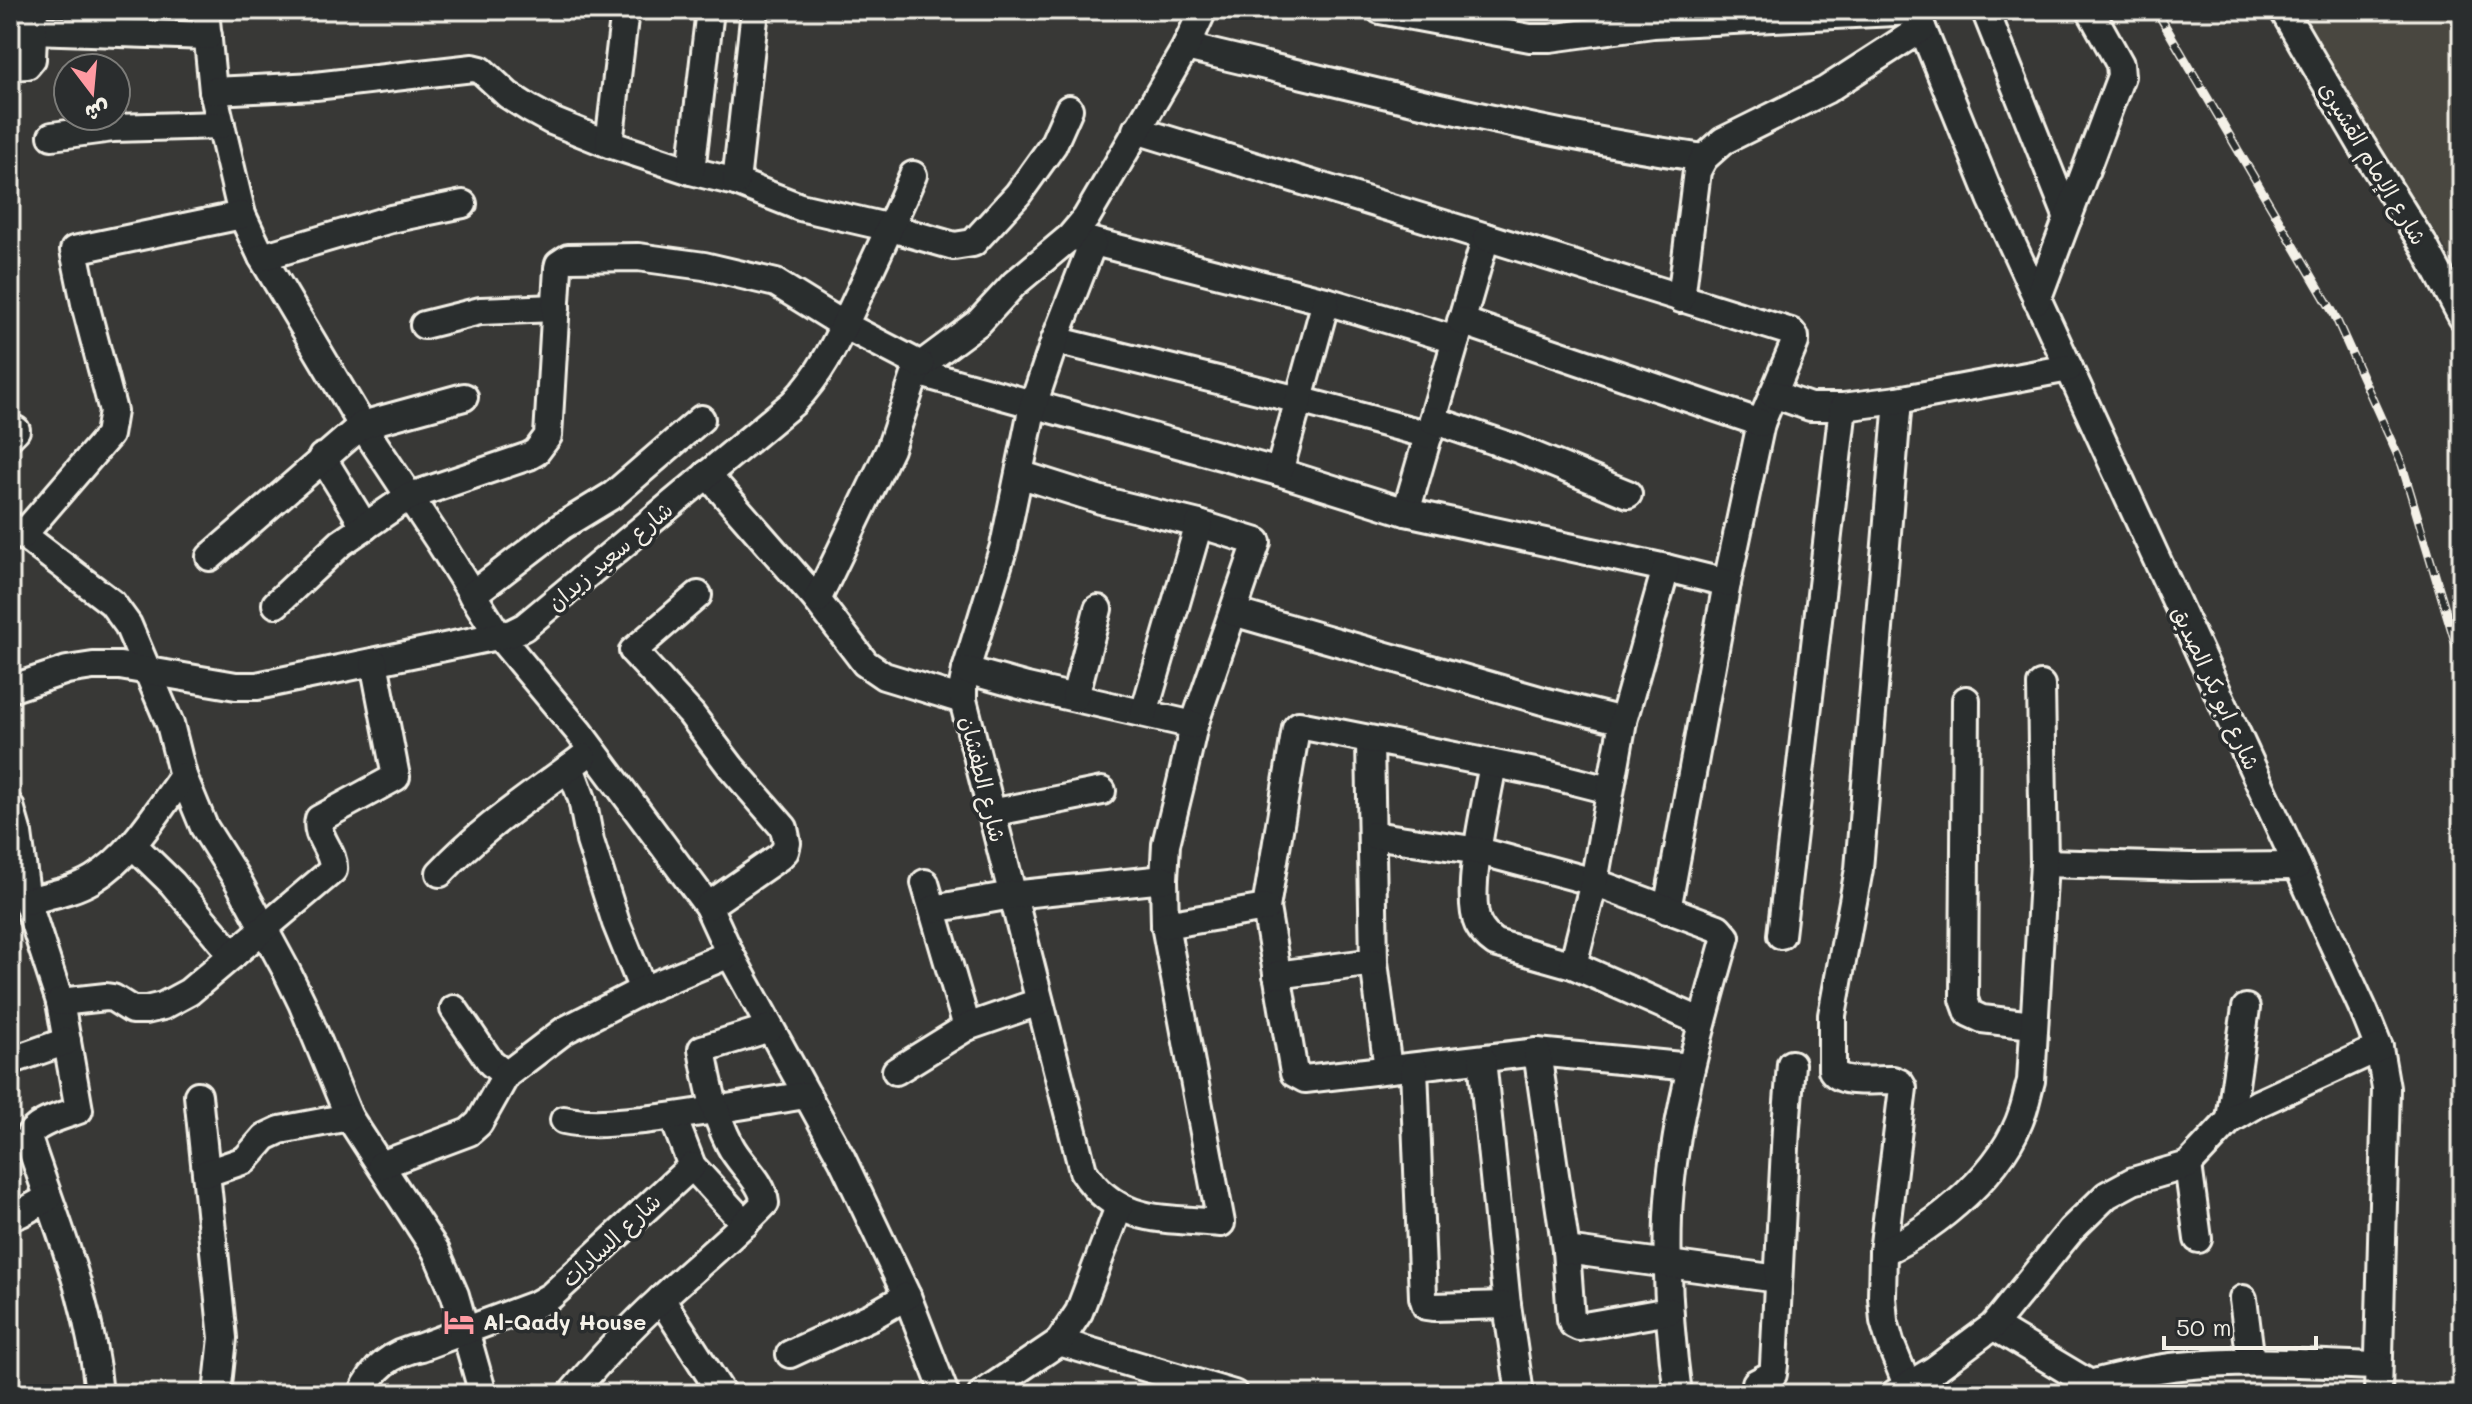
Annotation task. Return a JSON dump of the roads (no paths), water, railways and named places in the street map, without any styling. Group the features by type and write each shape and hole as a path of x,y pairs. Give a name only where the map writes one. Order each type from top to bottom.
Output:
{"street":[{"path":"609,144 623,10"},
{"path":"691,171 710,10"},
{"path":"736,182 755,10"},
{"path":"817,600 890,449 918,369 969,331 1014,284 1082,239 1086,218 1186,47 1203,10"},
{"path":"1380,10 1468,18 1530,38 1653,24 1917,16"},
{"path":"1985,10 2068,218"},
{"path":"2037,300 2121,76 2120,64 2090,10"},
{"name":"شارع الإمام القشيرى","path":"2283,10 2423,244 2462,317"},
{"path":"1681,299 1697,171 1704,158 1723,141 1826,90 1917,16"},
{"name":"شارع ابو بكر الصديق","path":"1917,16 1991,198 2379,1048 2386,1088 2378,1394"},
{"path":"10,66 30,63 33,20 207,23 213,91 242,215 262,257 362,425 498,635 592,750 708,906 730,954 842,1159 907,1296 945,1394"},
{"path":"1186,47 1539,129 1638,149 1704,158"},
{"path":"213,91 315,86 473,68 481,70 508,95 530,109 609,144 736,182 800,207 954,246 973,243 1025,185 1053,145 1069,109"},
{"path":"52,136 113,128 221,125"},
{"path":"1136,130 1791,332 1795,337 1761,423 1727,583 1667,910"},
{"name":"شارع سعيد زيدان","path":"10,689 67,670 93,666 120,666 247,687 512,633 536,618 793,403 808,387 844,325 913,175"},
{"path":"262,257 391,219 463,204"},
{"path":"242,215 74,250 113,411 111,426 109,435 16,531 112,603 128,625 170,724 183,776 204,827 238,881 302,1003 349,1117 436,1251 455,1295 483,1394"},
{"path":"1406,512 1486,237"},
{"path":"1082,239 1326,301 1459,330 1761,423"},
{"name":"شارع الطفشان","path":"1082,239 1055,340 1033,405 1004,546 966,670 963,700 1083,1171 1092,1185 1119,1207 1142,1216 1221,1223 1165,925"},
{"path":"276,604 341,543 408,497 529,456 542,445 548,436 558,268 564,260 638,257 704,266 776,283 918,369 1033,405 1279,472 1406,512 1727,583"},
{"path":"1279,472 1326,301"},
{"path":"424,325 480,311 556,308"},
{"path":"1055,340 1299,400 1431,427 1518,449 1628,494"},
{"path":"1773,394 1810,407 1843,407 1898,400 2069,368"},
{"path":"210,557 362,425 464,397"},
{"path":"1898,400 1859,869 1832,1015 1832,1070 1844,1079 1893,1080 1903,1088 1883,1252 1882,1297 1884,1321 1901,1390 1937,1382 1993,1326 2071,1230 2107,1195 2133,1181 2188,1165 2230,1120 2259,1103 2379,1048"},
{"path":"1781,935 1843,407"},
{"path":"472,595 562,526 613,495 701,419"},
{"path":"322,457 365,527"},
{"path":"707,474 817,600 865,663 896,680 963,700"},
{"path":"1019,474 1101,500 1257,542 1194,725 1166,844 1165,925 1266,908"},
{"path":"1144,713 1199,524"},
{"path":"1573,965 1594,882 1623,721 1666,568"},
{"path":"698,595 633,651 691,714 731,767 784,828 787,843 779,857 708,906"},
{"path":"1075,697 1098,609"},
{"path":"1233,612 1623,721"},
{"path":"60,1002 106,997 132,1010 163,1006 201,983 333,870 333,858 317,826 319,819 396,777 374,662"},
{"path":"966,670 1194,725"},
{"path":"1883,1252 1905,1242 1966,1195 1996,1162 2023,1113 2031,1081 2044,863 2041,685"},
{"path":"1966,700 1964,999 1969,1013 1982,1019 2033,1025"},
{"path":"1609,790 1304,725 1296,728 1266,908 1294,1073 1305,1079 1537,1052 1691,1067"},
{"path":"1370,741 1374,962 1401,1069 1423,1297 1426,1306 1433,1307 1507,1305"},
{"path":"440,873 495,820 592,750"},
{"path":"1493,764 1474,888 1478,923 1486,936 1495,943 1573,965 1702,1022"},
{"path":"570,767 582,799 590,841 616,923 643,990"},
{"path":"27,901 92,880 133,845 183,776"},
{"path":"991,813 1102,791"},
{"path":"10,806 18,834 27,901 60,1002 79,1110 35,1127 28,1138 80,1287 99,1394"},
{"path":"1373,835 1479,851 1594,882 1718,928 1726,937 1691,1067 1668,1214 1669,1311 1678,1394"},
{"path":"133,845 172,883 233,955"},
{"path":"2044,863 2297,866"},
{"path":"933,909 1012,895 1164,879"},
{"path":"925,883 967,1027"},
{"path":"381,1165 469,1132 479,1123 506,1075 565,1030 643,990 730,954"},
{"path":"1277,975 1374,962"},
{"path":"896,1071 967,1027 1039,1002"},
{"path":"2230,1120 2246,1008"},
{"path":"454,1009 491,1063 506,1075"},
{"path":"571,1394 601,1358 765,1203 760,1187 731,1148 714,1110 702,1049 770,1028"},
{"path":"10,1061 67,1041"},
{"path":"1537,1052 1566,1250 1573,1324 1579,1327 1669,1311"},
{"path":"1482,1059 1507,1305 1520,1394"},
{"path":"1754,1394 1756,1383 1773,1374 1791,1064"},
{"path":"198,1095 223,1338 217,1394"},
{"path":"564,1120 603,1124 673,1117 807,1095"},
{"path":"207,1173 245,1160 265,1137 280,1130 349,1117"},
{"path":"673,1117 692,1166 745,1224"},
{"path":"2188,1165 2198,1239"},
{"name":"شارع السادات","path":"362,1394 368,1378 386,1360 551,1296 692,1166"},
{"path":"10,1217 48,1198"},
{"path":"982,1394 1059,1342 1079,1312 1119,1207"},
{"path":"1566,1250 1778,1279"},
{"path":"790,1354 907,1296"},
{"path":"661,1299 722,1394"},
{"path":"2243,1299 2251,1362"},
{"path":"1993,1326 2092,1389 2142,1371 2180,1366 2251,1362 2378,1366"},
{"path":"1059,1342 1234,1394"}],"railway":[{"path":"2156,10 2334,314 2402,465 2462,665"}],"place":[{"name":"Al-Qady House","path":"459,1322"}]}
